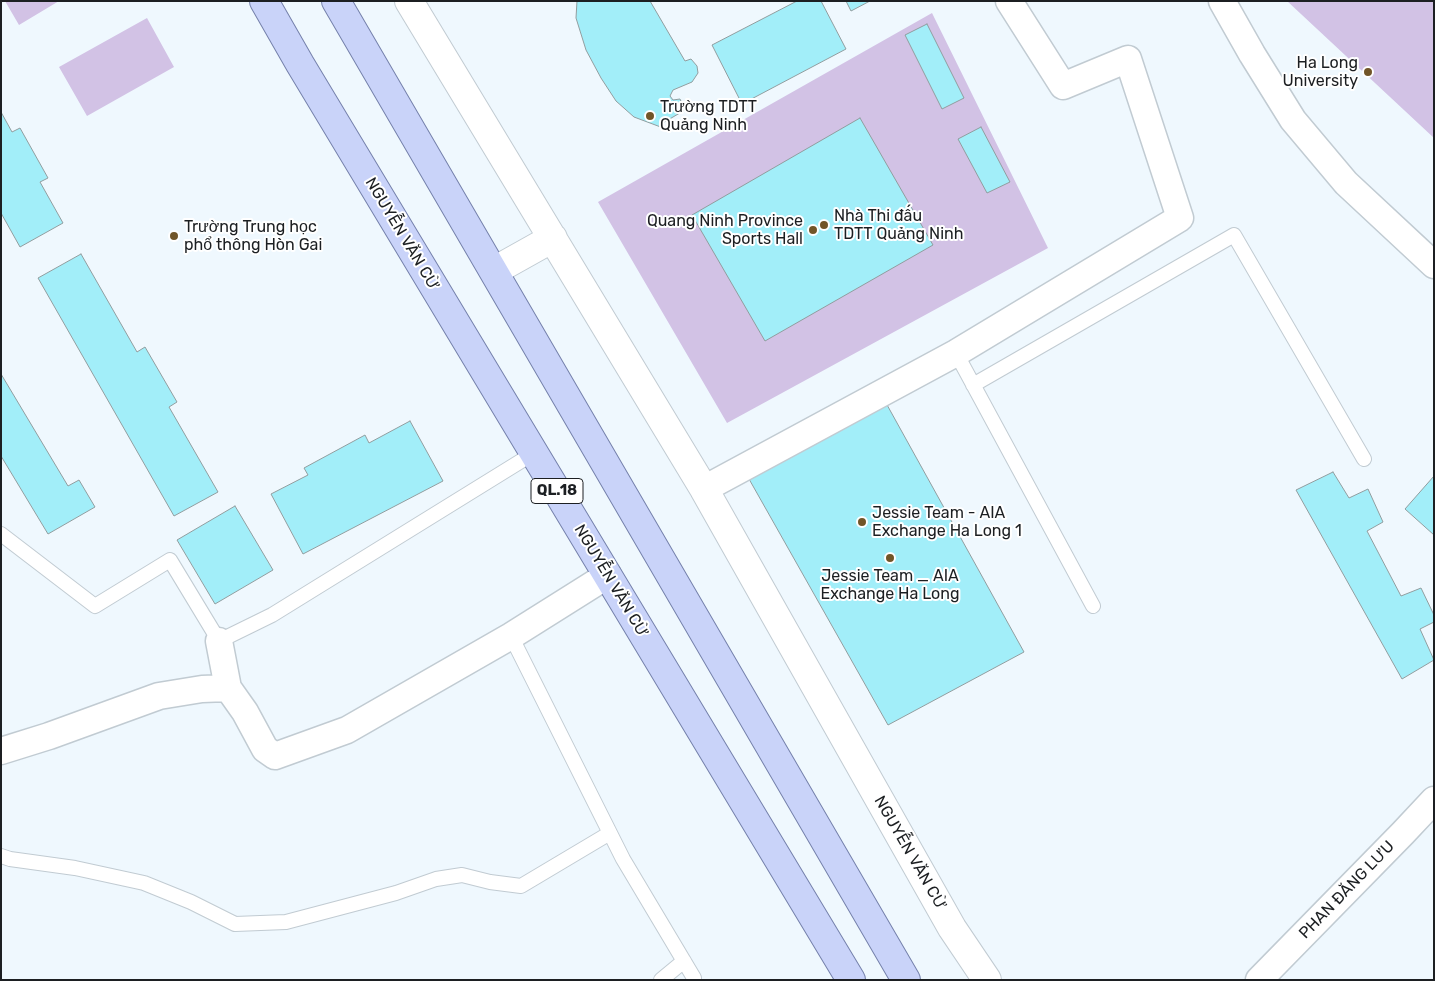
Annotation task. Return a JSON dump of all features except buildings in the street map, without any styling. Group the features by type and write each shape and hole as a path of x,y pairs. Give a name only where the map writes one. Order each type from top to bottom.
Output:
{"main road":[{"name":"NGUYỄN VĂN CỪ","path":"264,1 300,64 608,575 842,976"},
{"path":"336,1 906,980"}],"street":[{"name":"NGUYỄN VĂN CỪ","path":"409,1 704,489 952,928 987,980"},
{"path":"704,489 956,353 1180,218 1128,59 1064,86 1009,1"},
{"path":"1222,1 1293,120 1346,183 1434,265"},
{"path":"494,271 552,238"},
{"path":"219,641 228,688 245,712 265,749 275,756 347,730 512,636 608,575"},
{"path":"1,751 49,736 159,696 202,689 228,688"},
{"name":"PHAN ĐĂNG LƯU","path":"1259,980 1434,800"}],"lane":[{"path":"973,385 1234,235 1364,459"},
{"path":"956,353 1093,606"},
{"path":"1,534 95,606 170,560 219,641 272,616 534,452"},
{"path":"512,636 623,859 694,978"},
{"path":"1,856 10,859 75,868 144,883 191,902 235,924 286,922 396,893 436,879 462,875 490,882 521,886 610,833"},
{"path":"661,980 684,961"}],"shaded area":[{"path":"5,1 59,1 19,25"},
{"path":"1287,1 1434,1 1434,138"},
{"name":"Nhà Thi đấu TDTT Quảng Ninh","path":"932,13 1048,248 727,423 598,202"},
{"path":"147,18 174,67 87,116 59,67"}],"place":[{"name":"Ha Long University","path":"1368,72"},
{"name":"Trường TDTT Quảng Ninh","path":"650,116"},
{"name":"Nhà Thi đấu TDTT Quảng Ninh","path":"824,225"},
{"name":"Quang Ninh Province Sports Hall","path":"813,230"},
{"name":"Trường Trung học phổ thông Hòn Gai","path":"174,236"},
{"name":"Jessie Team - AIA Exchange Ha Long 1","path":"862,522"},
{"name":"Jessie Team _ AIA Exchange Ha Long","path":"890,558"}]}
